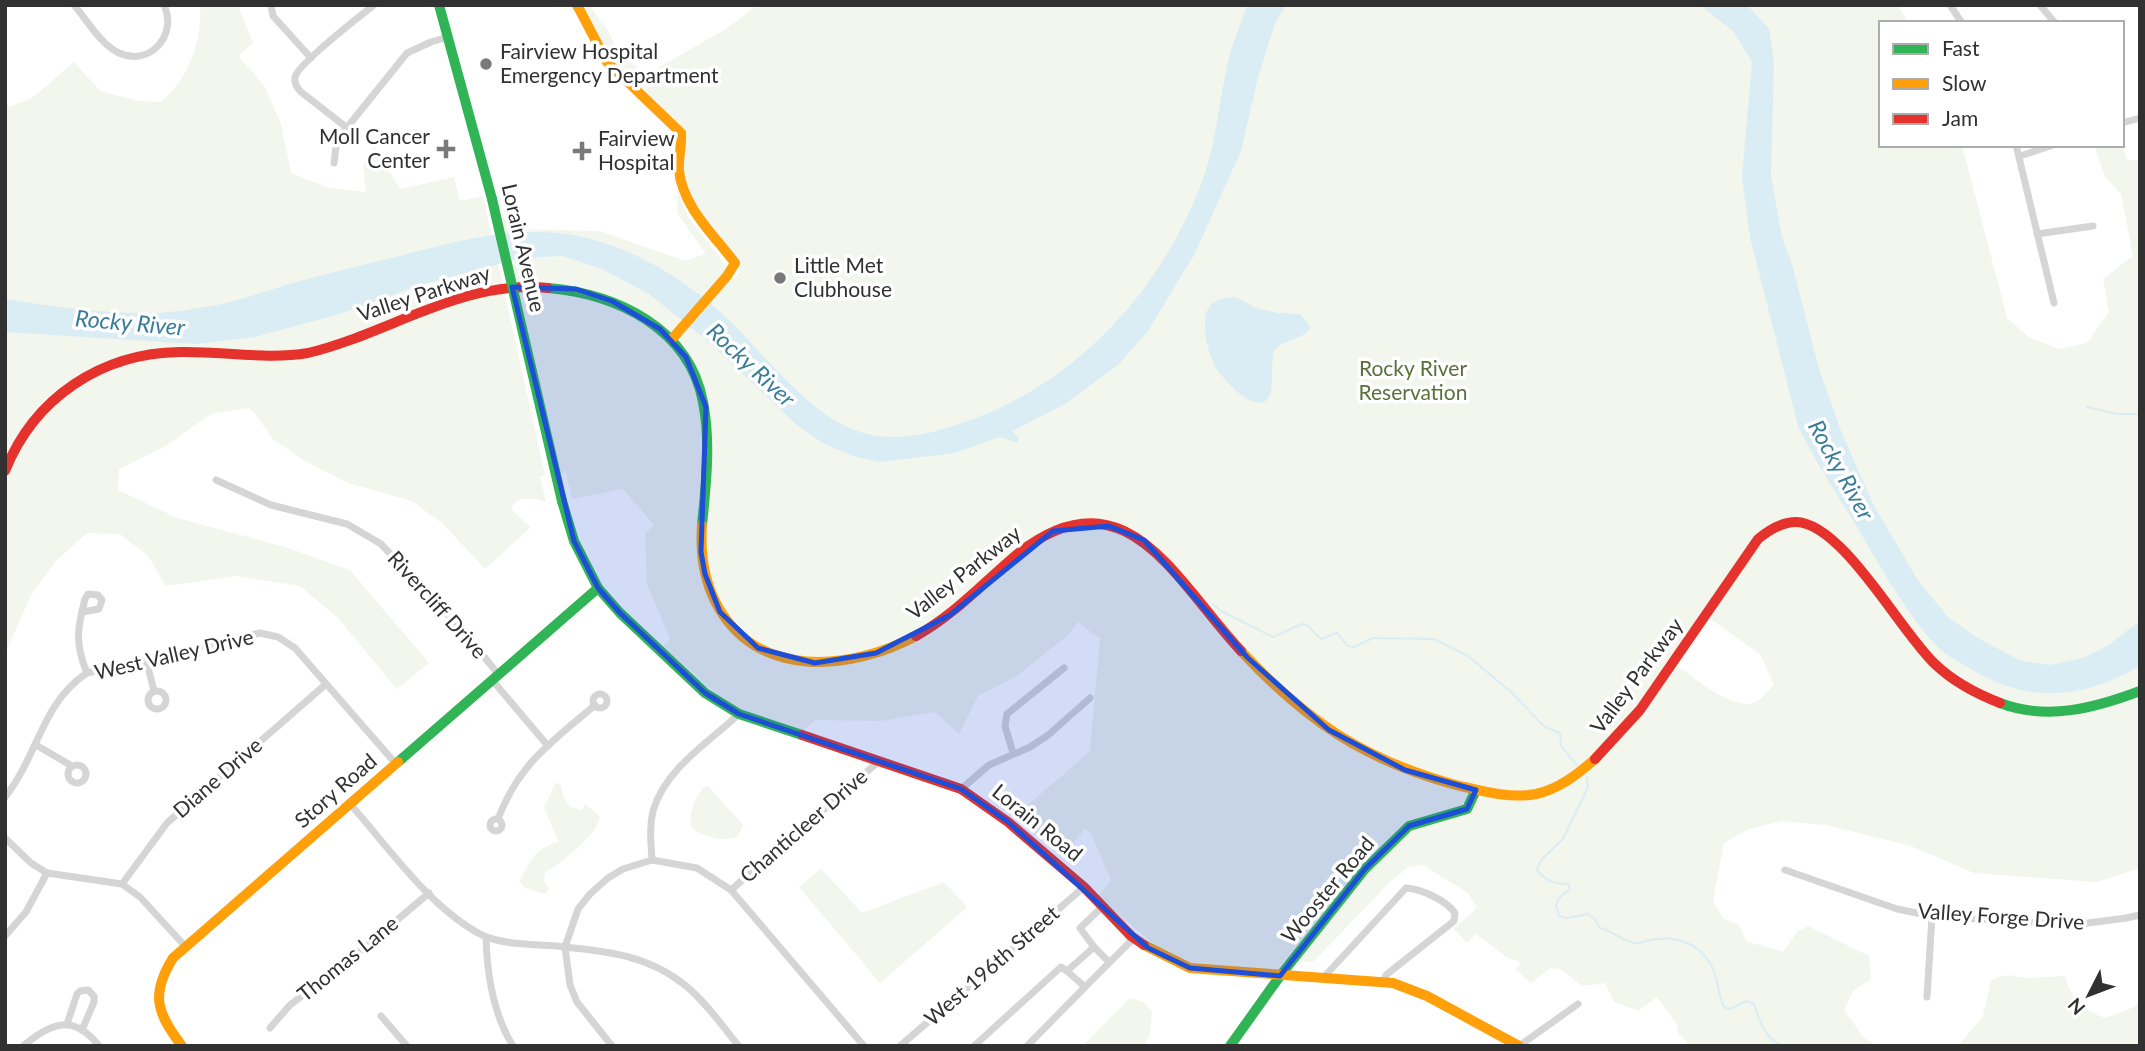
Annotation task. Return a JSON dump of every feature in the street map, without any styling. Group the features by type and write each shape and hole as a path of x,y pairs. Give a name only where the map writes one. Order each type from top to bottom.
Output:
{"street":[{"path":"74,5 108,45 117,52 130,56 143,56 162,43 167,31 168,14 164,5"},
{"path":"271,5 273,16 311,58"},
{"path":"346,127 296,87 295,78 298,70 373,5"},
{"name":"Lorain Avenue","path":"439,5 492,199 562,501"},
{"path":"577,5 607,62 681,133 679,170 686,194 697,216 735,263 672,339"},
{"path":"1950,5 1961,21"},
{"path":"2040,5 2052,21"},
{"path":"334,163 336,147 346,127 407,53 448,37"},
{"path":"2017,147 2054,303"},
{"path":"2020,156 2047,147"},
{"path":"2037,234 2093,226"},
{"name":"Valley Parkway","path":"5,471 15,446 34,420 68,389 116,363 158,353 301,354 470,295 525,285 576,289 612,301 650,321 672,339 695,374 706,407 707,444 701,552 705,574 720,612 740,635 777,657 815,663 876,653 916,636 950,615 1029,545 1053,531 1092,523 1109,526 1129,531 1151,546 1177,574 1218,627 1248,658 1329,730 1354,747 1405,770 1476,790 1517,796 1541,793 1558,786 1589,765 1619,739 1758,539 1771,528 1785,523 1811,524 1821,528 1835,540 1935,664 1953,679 1987,699 2020,710 2056,713 2087,709 2140,691"},
{"name":"Rivercliff Drive","path":"216,480 271,505 330,519 365,533 399,560 464,632 548,746"},
{"name":"Lorain Road","path":"562,501 574,541 598,588 620,613 705,693 739,714 961,789 996,811 1084,887 1133,938 1164,957 1190,968 1384,981 1427,996 1519,1046"},
{"name":"Story Road","path":"179,1045 165,1024 157,998 158,983 164,970 185,946 598,588"},
{"path":"82,612 77,635 87,673"},
{"name":"West Valley Drive","path":"5,797 21,776 55,704 66,690 87,673 260,633 278,637 295,648 396,764"},
{"path":"146,659 154,691"},
{"path":"1013,753 1005,726 1007,714 1064,668"},
{"name":"Diane Drive","path":"122,884 167,823 326,684"},
{"path":"961,789 989,765 1030,747 1047,736 1090,698"},
{"path":"498,818 516,779 548,746 595,705"},
{"path":"652,860 650,833 653,811 661,792 671,776 739,714"},
{"path":"36,745 72,766"},
{"name":"Chanticleer Drive","path":"730,890 878,762"},
{"name":"Wooster Road","path":"1230,1046 1280,976 1365,869 1409,826 1467,809 1476,790"},
{"path":"351,804 443,910 486,937 609,951 637,957 660,968 687,987 739,1046"},
{"path":"5,838 31,863 47,873 122,884 140,897 185,946"},
{"path":"612,1046 577,1002 570,985 565,947 578,909 590,894 608,878 624,869 652,860 698,868 730,890 864,1046"},
{"name":"Valley Forge Drive","path":"1784,870 1897,909 1932,916 2073,925 2140,915"},
{"path":"5,936 26,912 47,873"},
{"name":"West 196th Street","path":"900,1046 1084,887"},
{"path":"1324,978 1406,888 1416,889 1451,907 1455,913 1454,922 1386,975 1384,981"},
{"name":"Thomas Lane","path":"270,1028 290,1005 429,893"},
{"path":"1102,906 1080,928 1109,962"},
{"path":"1927,997 1932,916"},
{"path":"486,937 486,959 496,1010 513,1046"},
{"path":"1027,1046 1133,938"},
{"path":"1067,971 1094,947"},
{"path":"974,1046 1060,967 1084,987"},
{"path":"67,1024 77,994 84,989 88,990 94,996 94,1002 82,1030"},
{"path":"1519,1046 1578,1004"},
{"path":"382,1016 407,1046"},
{"path":"23,1046 49,1027 67,1024 82,1030 99,1046"}],"highlighted area":[{"path":"512,287 576,289 612,301 660,329 686,357 706,407 701,552 705,574 720,612 758,648 815,663 876,653 950,615 1053,531 1109,526 1144,540 1248,658 1329,730 1405,770 1476,790 1467,809 1409,826 1365,869 1280,976 1190,968 1148,948 1008,822 961,789 739,714 705,693 620,613 598,588 574,541"}],"green space":[{"path":"200,5 238,5 253,43 238,56 264,85 281,124 291,173 329,188 366,192 363,164 374,146 400,189 454,177 460,201 483,196 545,475 540,476 546,502 525,498 513,505 511,510 531,527 485,569 443,524 412,501 348,483 303,460 273,439 248,408 211,414 164,447 119,469 118,490 177,518 285,547 350,570 429,663 397,689 338,618 300,586 237,576 166,586 148,556 120,534 87,533 56,561 31,595 5,654 5,104 9,107 32,98 74,62 100,91 139,101 161,102 179,82 192,58 199,32"},
{"name":"Rocky River Reservation","path":"580,5 589,5 608,31 616,48 645,75 726,29 754,8 753,5 1897,5 1908,21 1879,21 1879,147 1963,147 2007,318 2030,338 2059,349 2087,343 2109,312 2103,279 2133,256 2121,194 2105,177 2095,147 2123,147 2127,160 2140,160 2140,868 2097,882 1974,873 1911,846 1826,825 1782,821 1749,829 1724,843 1713,901 1723,918 1739,925 1746,941 1783,952 1797,932 1808,926 1869,956 1871,979 1853,991 1844,1010 1864,1038 1878,1046 1690,1046 1678,1033 1677,1025 1657,997 1638,1011 1614,1002 1605,983 1582,986 1560,969 1551,968 1531,983 1515,969 1522,963 1506,957 1476,934 1467,943 1453,928 1477,907 1468,893 1423,865 1408,867 1391,881 1313,962 1291,961 1280,976 1172,960 1098,896 1111,880 1091,834 1085,829 1063,856 1015,816 1090,749 1100,639 1078,622 1068,635 1014,678 978,696 959,734 935,712 881,721 815,720 800,733 735,711 663,646 670,639 647,584 645,534 654,525 623,489 572,499 566,473 552,475 502,213 516,229 600,231 685,261 706,254 677,213 678,192 689,218 731,272 728,276 735,278 740,272 696,214 677,170 684,135 607,64","holes":["1706,616 1760,654 1774,684 1759,700 1748,704 1739,703 1699,682 1673,663"]},
{"path":"560,783 570,807 581,810 585,804 600,817 585,840 545,873 544,881 549,889 545,894 525,888 519,881 538,852 559,842 544,808 555,784"},
{"path":"707,785 743,825 737,837 713,838 691,827 694,804"},
{"path":"821,869 862,913 944,882 967,907 880,983 799,887"},
{"path":"2007,975 2026,978 2065,976 2074,998 2090,1011 2105,1018 2132,1008 2140,1001 2140,1046 1958,1046 1983,1016 1991,980"},
{"path":"1130,998 1143,1002 1152,1011 1150,1034 1144,1046 1083,1046"}],"water":[{"name":"Rocky River","path":"1247,5 1286,5 1275,23 1258,77 1241,151 1195,253 1148,331 1118,365 1065,404 1012,431 1019,439 1017,443 1000,437 954,453 880,462 852,456 823,443 798,426 709,342 649,294 602,269 562,256 521,258 420,285 336,315 255,337 196,344 5,332 5,299 98,311 162,313 227,303 319,276 469,239 522,232 566,234 617,247 642,258 688,286 729,320 812,404 848,427 865,433 900,437 938,430 1001,407 1041,385 1078,358 1111,327 1141,293 1188,215 1205,173 1231,50"},
{"path":"1700,5 1747,5 1769,29 1774,61 1771,176 1782,237 1792,264 1819,369 1841,431 1873,504 1919,582 1949,618 1976,637 2021,661 2049,665 2083,658 2107,646 2140,621 2140,666 2097,686 2076,691 2054,693 2012,688 1991,680 1942,651 1920,626 1898,594 1798,426 1750,237 1742,177 1752,62 1734,32"},
{"path":"1236,297 1256,308 1277,313 1300,314 1311,327 1274,351 1270,394 1263,402 1248,399 1224,379 1215,366 1207,345 1205,324 1210,306 1217,300"}],"waterway":[{"path":"2087,407 2117,414 2140,414"},
{"path":"1213,604 1221,611 1273,637 1302,624 1307,625 1321,639 1337,633 1348,646 1354,647 1373,638 1434,639 1468,656 1511,692 1545,727 1560,733 1561,746 1577,765"},
{"path":"1587,777 1588,787 1563,839 1541,860 1537,870 1551,881 1568,884 1570,889 1559,898 1556,905 1559,916 1567,918 1588,914 1600,928 1635,943 1668,939 1693,946 1711,965 1724,1007 1730,1009 1747,1001 1754,1004 1767,1034 1782,1046"}],"traffic: fast":[{"path":"439,5 492,199"},
{"path":"492,199 562,501"},
{"path":"548,288 599,298 624,307 666,335 683,354 695,376 703,402 707,432 702,525"},
{"path":"562,501 574,541 598,588 620,613 705,693 739,714 802,735"},
{"path":"398,762 598,588"},
{"path":"2000,703 2053,712 2106,703 2140,691"},
{"path":"1230,1046 1280,976 1365,869 1409,826 1467,809 1476,790"}],"traffic: slow":[{"path":"577,5 607,62 681,133 679,171 686,197 735,263 727,276 672,339"},
{"path":"702,525 703,565 712,594 733,628 755,646 779,657 806,662 834,661 890,648 916,636"},
{"path":"1241,651 1313,718 1365,750 1423,775 1486,792 1526,795 1544,792 1560,785 1595,759"},
{"path":"182,1046 167,1024 160,1004 161,983 173,958 398,762"},
{"path":"1144,945 1190,968 1393,983 1427,996 1519,1046"}],"traffic: jam":[{"path":"5,471 33,422 52,402 74,384 123,361 151,354 180,352 276,356 308,353 456,300 517,287 548,288"},
{"path":"1595,759 1640,710 1758,539 1776,527 1791,522 1814,527 1833,540 1852,559 1936,665 1966,687 2000,703"},
{"path":"916,636 955,609 1015,556 1054,531 1088,523 1118,528 1145,544 1170,567 1241,651"},
{"path":"802,735 961,789 1008,822 1084,887 1131,936 1144,945"}],"place":[{"name":"Fairview Hospital Emergency Department","path":"486,64"},
{"name":"Moll Cancer Center","path":"446,149"},
{"name":"Fairview Hospital","path":"582,151"},
{"name":"Little Met Clubhouse","path":"780,278"}]}
